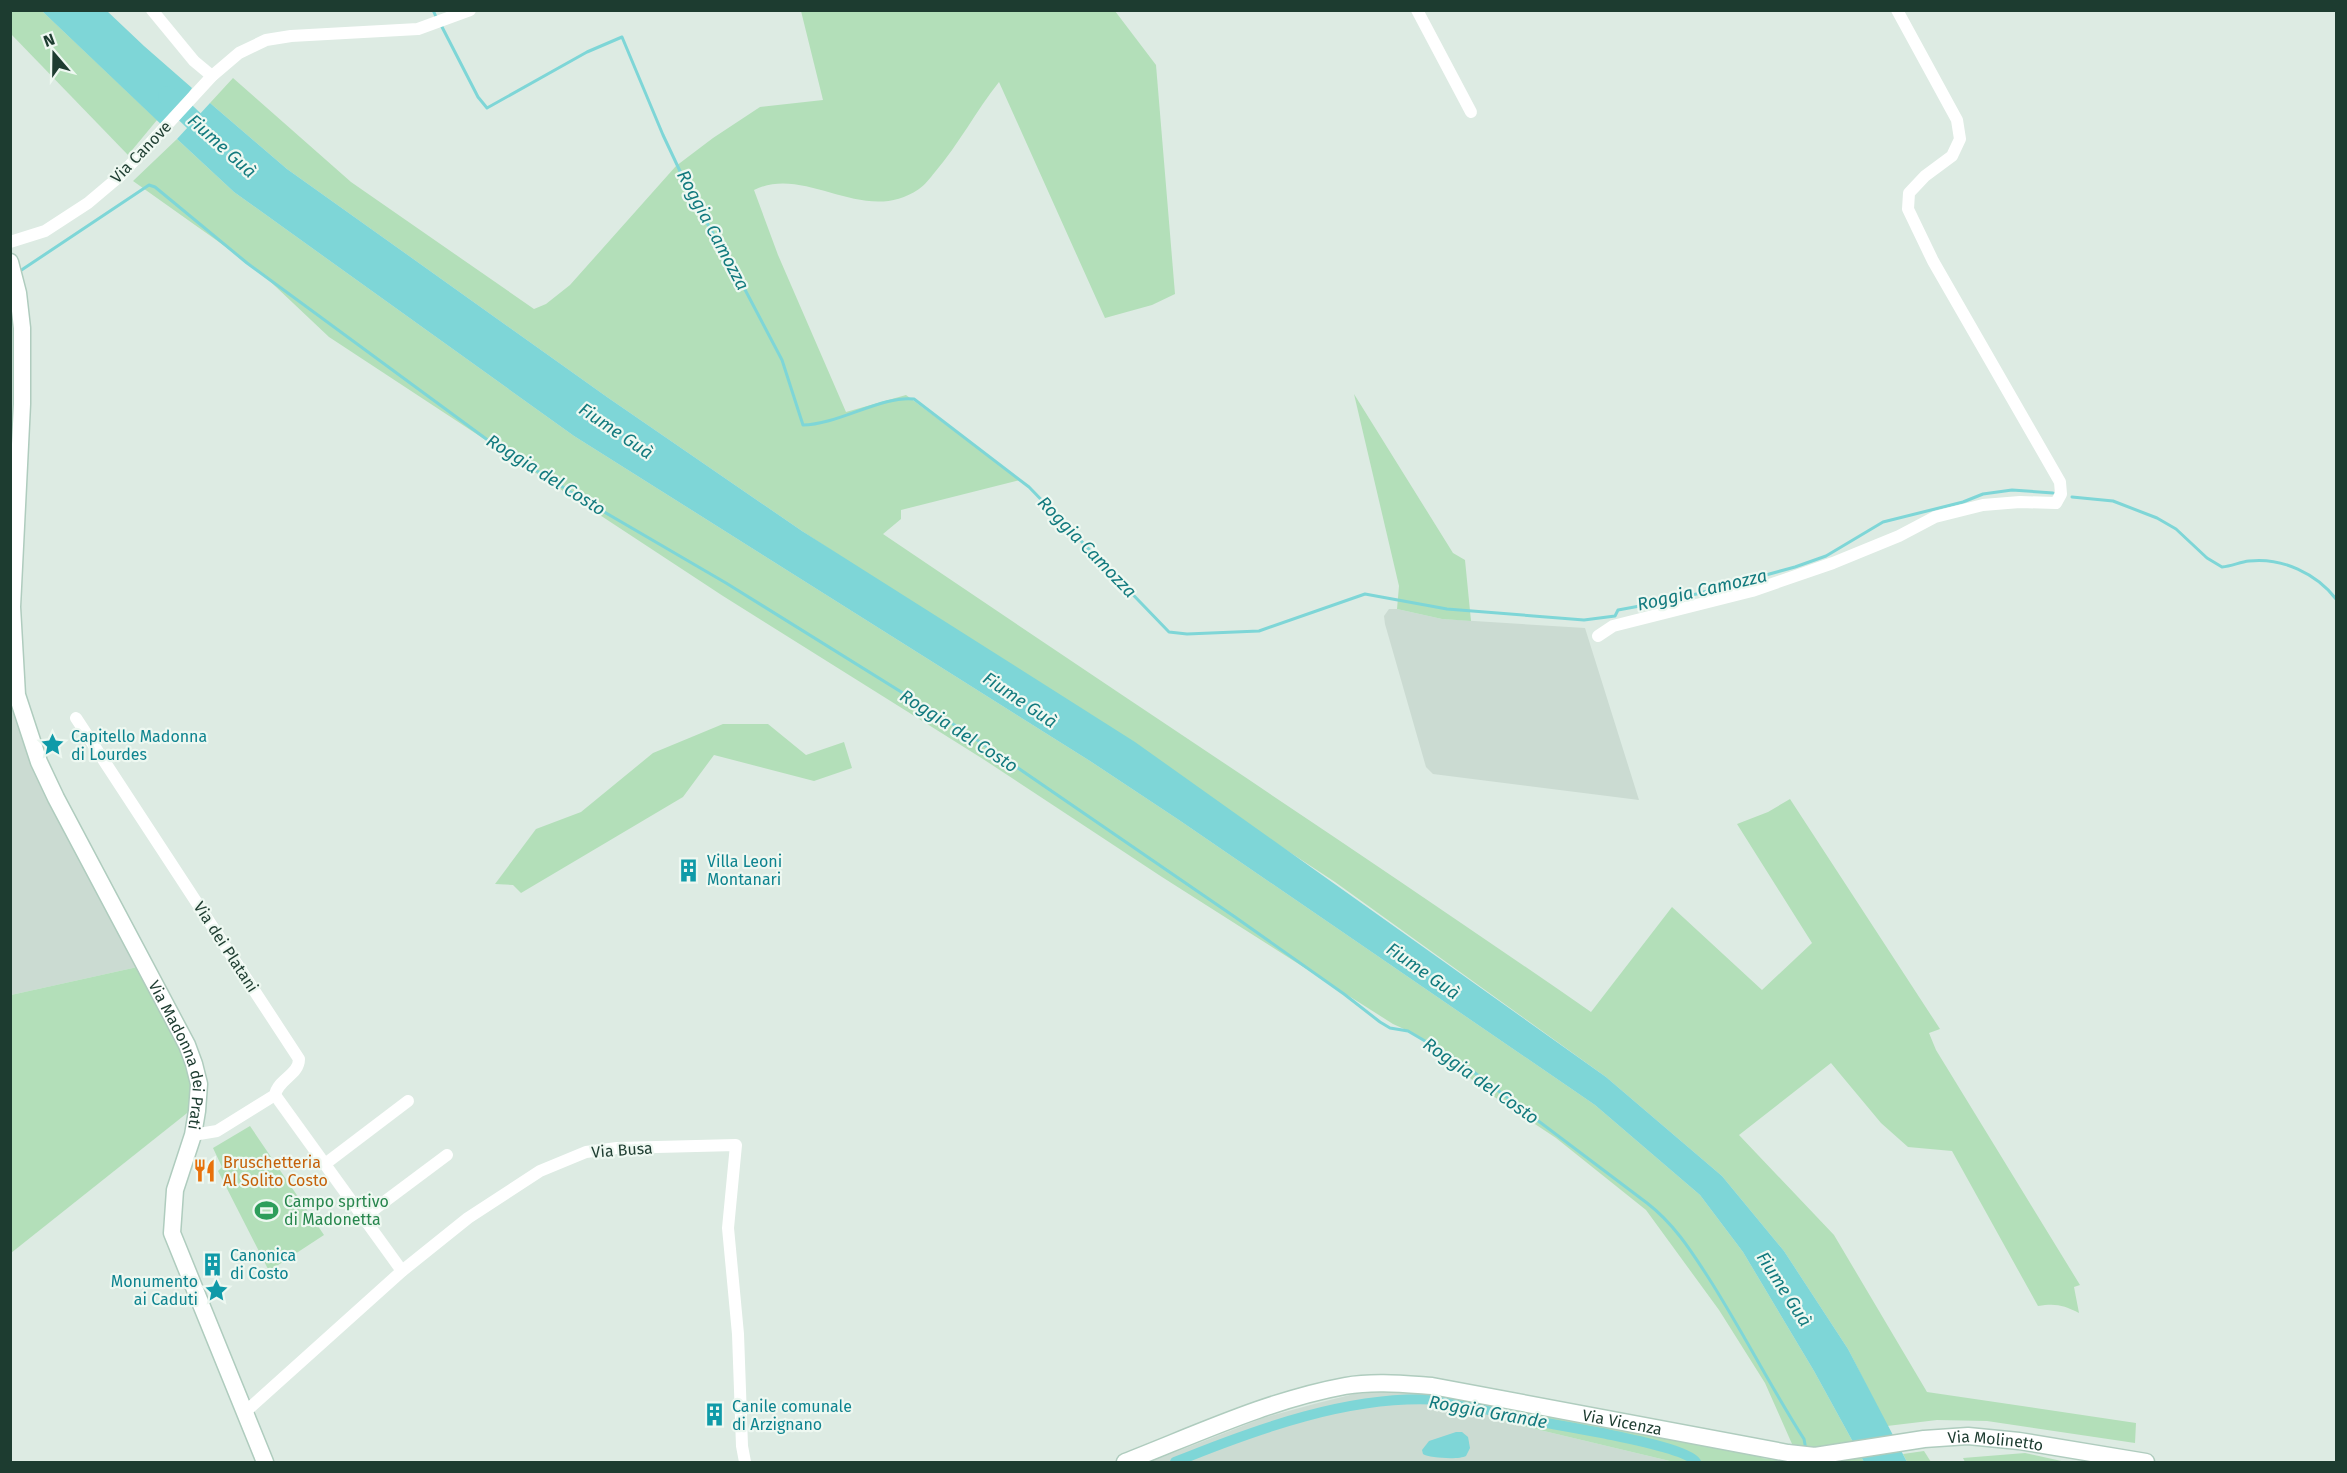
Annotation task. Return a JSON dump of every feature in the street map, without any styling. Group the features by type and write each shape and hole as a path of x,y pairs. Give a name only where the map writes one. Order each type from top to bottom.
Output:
{"main road":[{"name":"Via Madonna dei Prati","path":"10,262 18,293 22,328 12,607 17,695 39,762 56,798 187,1046 194,1064 199,1084 197,1111 193,1135 175,1190 172,1233 265,1462"},
{"name":"Via Vicenza","path":"1125,1462 1293,1398 1346,1386 1383,1383 1432,1386 1788,1453 1815,1456 1881,1446"},
{"name":"Via Molinetto","path":"1881,1446 1968,1436 2019,1441 2146,1462"}],"street":[{"path":"152,10 194,61 212,76"},
{"name":"Via Canove","path":"10,242 45,231 88,203 120,176 212,76 239,53 266,40 291,36 418,29 470,10"},
{"path":"1417,10 1472,112"},
{"path":"1598,636 1613,626 1752,591 1833,563 1899,536 1935,517 1983,505 2020,502 2056,503 2061,494 2060,482 2056,474 1933,261 1908,209 1909,193 1924,176 1952,156 1960,139 1957,120 1897,10"},
{"name":"Via dei Platani","path":"76,718 298,1055 300,1063 277,1086 275,1095 217,1131 193,1135"},
{"path":"275,1095 402,1271"},
{"path":"325,1164 408,1101"},
{"name":"Via Busa","path":"244,1413 402,1271 468,1218 540,1171 586,1152 617,1148 736,1145 728,1227 738,1334 742,1446 745,1462"},
{"path":"364,1217 447,1155"}],"shaded area":[{"path":"1389,609 1442,619 1585,628 1639,800 1433,774 1426,767 1385,624 1384,616"},
{"path":"10,660 21,678 53,784 151,964 11,995"},
{"path":"1398,1391 1432,1395 1497,1408 1493,1419 1674,1462 1150,1462 1263,1418 1354,1394"}],"green space":[{"path":"11,11 42,11 157,120 128,155 11,34"},
{"path":"801,11 1115,11 1156,65 1175,294 1152,305 1105,318 999,82 952,150 927,181 919,189 898,199 877,202 856,199 794,184 774,184 754,190 778,255 846,412 906,395 1020,480 901,510 901,519 883,534 1415,891 1591,1012 1672,907 1762,990 1812,943 1737,824 1768,812 1790,799 1940,1029 1929,1033 1936,1050 2080,1285 2074,1287 2079,1313 2059,1305 2038,1306 1952,1151 1908,1147 1881,1123 1831,1063 1739,1135 1834,1235 1927,1392 2136,1423 2135,1443 1987,1421 1937,1420 1887,1426 1848,1349 1784,1251 1722,1176 1606,1077 1335,882 802,531 607,397 287,169 210,103 233,78 351,182 534,309 546,304 570,285 676,166 713,138 760,107 823,100"},
{"path":"177,139 234,192 574,436 1090,761 1595,1105 1700,1195 1743,1252 1814,1371 1864,1462 1800,1462 1765,1383 1719,1310 1646,1210 1556,1138 1490,1094 1415,1034 1393,1024 1162,877 983,759 723,596 329,337 257,269 133,181"},
{"path":"1354,394 1453,553 1465,560 1471,621 1442,619 1397,609 1399,586"},
{"path":"723,724 768,724 806,755 844,742 852,768 814,781 714,755 683,797 521,893 513,885 495,884 536,829 581,812 653,753"},
{"path":"151,964 206,1098 11,1253 11,995"},
{"path":"250,1126 324,1235 269,1271 218,1171 222,1167 213,1148"},
{"path":"1497,1408 1759,1452 1762,1458 1792,1462 1674,1462 1493,1419"},
{"path":"1924,1451 1931,1462 1907,1462 1903,1454"},
{"path":"2025,1453 2066,1462 1965,1462 1963,1458"}],"water":[{"path":"42,11 107,11 192,88 165,128"},
{"path":"210,103 287,169 607,397 802,531 1135,742 1606,1077 1722,1176 1784,1251 1848,1349 1907,1462 1864,1462 1814,1371 1743,1252 1700,1195 1595,1105 1090,761 574,436 234,192 177,139"},
{"path":"1462,1432 1468,1437 1470,1448 1466,1456 1444,1458 1423,1454 1422,1450 1429,1441"}],"waterway":[{"name":"Roggia Camozza","path":"433,10 437,19"},
{"name":"Roggia Camozza","path":"441,25 478,97 487,108 587,52 622,37 663,135 695,203 731,263 782,360 803,425 816,424 888,401 914,399 1029,487 1169,632 1187,634 1259,631 1365,594 1447,609 1584,620 1615,616 1618,610 1678,599 1795,567 1826,556 1883,522 1963,502 1983,494 2012,490 2053,493"},
{"name":"Fiume Guà","path":"168,96 212,138"},
{"name":"Roggia del Costo","path":"20,271 149,185 155,187 247,263 489,441 582,499 726,583 964,731 1235,917 1380,1022 1390,1028 1408,1031 1459,1061 1647,1203 1673,1228 1708,1277 1804,1439 1806,1450"},
{"name":"Roggia Camozza","path":"2072,497 2113,501 2157,518 2176,529 2207,558 2222,567 2261,560 2298,569 2319,582 2336,599"},
{"name":"Roggia Grande","path":"1175,1462 1271,1426 1305,1416 1339,1408 1407,1400 1457,1402 1519,1418 1623,1437 1680,1453 1696,1462"}],"place":[{"name":"Capitello Madonna di Lourdes","path":"53,745"},
{"name":"Villa Leoni Montanari","path":"689,870"},
{"name":"Bruschetteria Al Solito Costo","path":"205,1171"},
{"name":"Campo sprtivo di Madonetta","path":"266,1210"},
{"name":"Canonica di Costo","path":"212,1264"},
{"name":"Monumento ai Caduti","path":"216,1290"},
{"name":"Canile comunale di Arzignano","path":"714,1415"}]}
